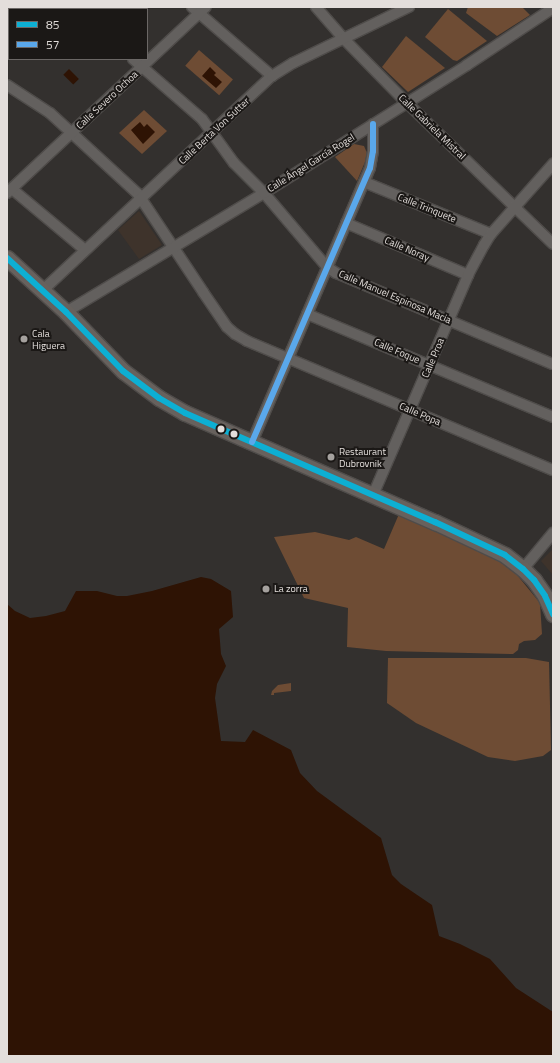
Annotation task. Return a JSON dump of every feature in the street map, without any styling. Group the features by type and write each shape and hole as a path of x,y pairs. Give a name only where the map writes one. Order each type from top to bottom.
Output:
{"main road":[{"path":"7,258 66,312 123,371 146,390 185,413 494,549 523,569 541,590 553,614"}],"street":[{"name":"Calle Gabriela Mistral","path":"316,7 344,39 407,103 553,244"},
{"name":"Calle Berta Von Sutter","path":"43,290 213,133 272,76 293,63 409,7"},
{"name":"Calle Ángel García Rogel","path":"66,312 264,193 407,103 553,8"},
{"name":"Calle Severo Ochoa","path":"9,191 143,66 199,9"},
{"path":"199,9 272,76"},
{"name":"Calle Manuel Espinosa Macia","path":"135,60 202,119 234,162 264,193 327,267 336,273 553,364"},
{"name":"Calle Popa","path":"7,85 50,113 141,198 227,327 242,339 553,470"},
{"path":"252,442 364,182 372,159 373,124"},
{"name":"Calle Proa","path":"373,495 450,320 468,275 491,234 553,164"},
{"name":"Calle Trinquete","path":"364,182 491,234"},
{"path":"9,191 85,250"},
{"name":"Calle Noray","path":"346,223 468,275"},
{"name":"Calle Foque","path":"307,314 553,417"},
{"path":"523,569 553,533"}],"shaded area":[{"path":"468,7 522,7 530,15 497,36 466,13"},
{"path":"448,9 487,41 457,61 453,60 425,37"},
{"path":"406,36 445,68 408,92 382,67"},
{"path":"199,50 233,80 219,95 185,66"},
{"path":"210,67 216,73 214,75 222,82 216,88 202,76"},
{"path":"69,69 79,79 73,85 63,75"},
{"path":"144,110 167,131 142,154 119,133"},
{"path":"140,122 144,127 147,124 155,132 143,144 131,130"},
{"path":"354,144 364,146 367,153 357,181 335,157"},
{"path":"139,211 162,245 139,259 118,230"},
{"path":"399,514 477,548 513,570 540,603 542,634 535,640 524,641 519,644 518,650 513,654 386,651 347,647 348,608 304,598 274,537 315,532 349,540 356,537 384,549"},
{"path":"553,549 553,575 541,561"},
{"path":"201,577 211,579 231,591 233,617 219,629 221,654 226,666 217,684 215,698 221,741 245,742 253,730 291,750 300,773 317,791 381,838 392,875 401,884 432,905 439,936 460,944 490,959 516,988 553,1012 553,1056 7,1056 7,604 15,611 30,618 46,616 65,611 76,591 97,591 117,596 127,596 152,591"},
{"path":"388,658 526,658 549,662 551,750 543,756 515,761 488,757 416,723 387,703"},
{"path":"291,683 291,691 274,693 274,695 271,695 272,691 278,685"}],"transit line":[{"name":"57","path":"252,442 370,168 373,151 373,124"},
{"name":"85","path":"7,258 66,312 123,371 159,398 185,413 435,522 505,555 534,580 545,596 553,614"}],"place":[{"name":"Cala Higuera","path":"24,339"},
{"name":"Restaurant Dubrovnik","path":"331,457"},
{"name":"La zorra","path":"266,589"}]}
